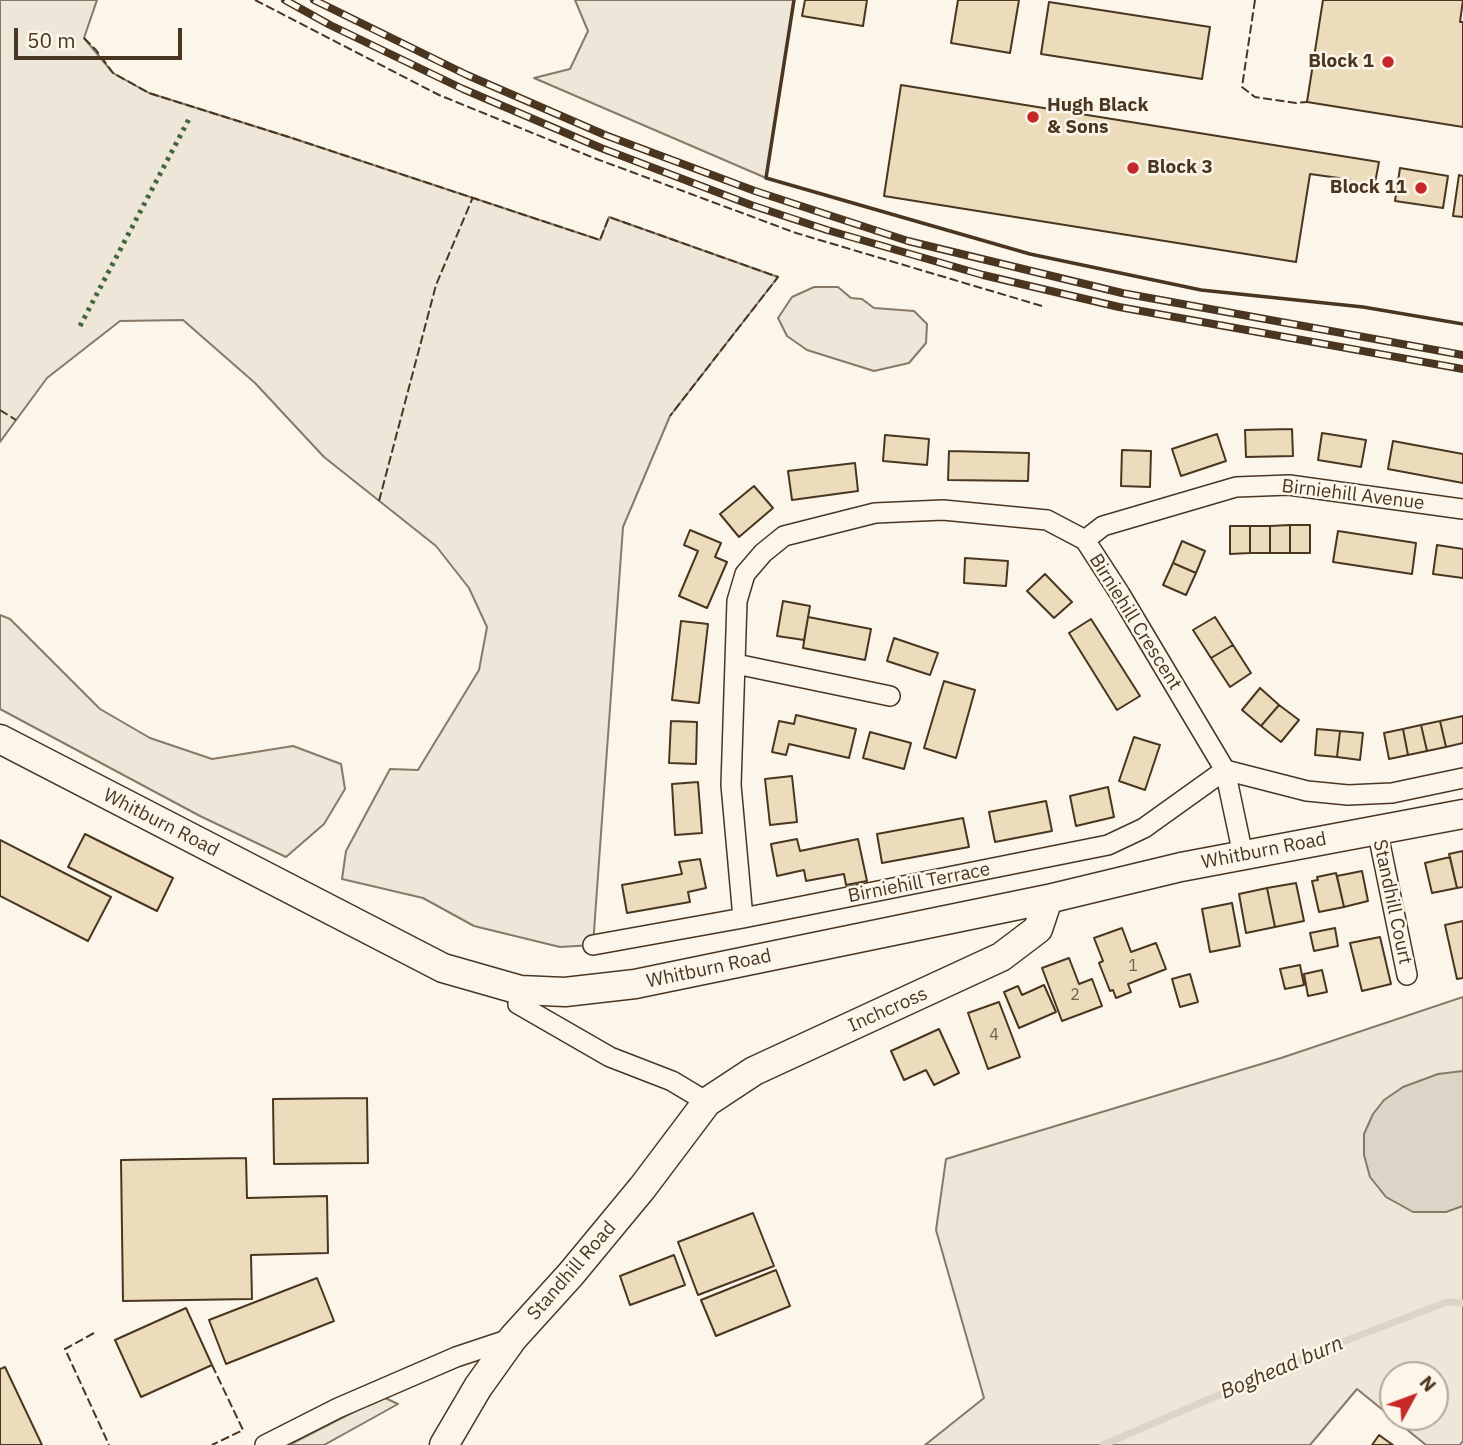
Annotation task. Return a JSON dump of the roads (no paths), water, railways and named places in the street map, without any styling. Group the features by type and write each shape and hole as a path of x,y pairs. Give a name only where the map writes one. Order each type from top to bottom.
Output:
{"main road":[{"name":"Whitburn Road","path":"0,739 443,968 520,990 565,992 635,984 1048,899 1181,867 1463,814"},
{"name":"Inchcross","path":"707,1102 754,1070 1000,957 1038,929 1048,899"},
{"name":"Standhill Road","path":"443,1445 478,1387 513,1338 643,1188 707,1102"}],"street":[{"name":"Birniehill Avenue","path":"1085,540 1103,526 1236,486 1289,485 1463,509"},
{"name":"Birniehill Crescent","path":"743,918 731,785 737,601 745,574 763,553 785,536 875,513 943,510 1047,520 1085,540 1225,770 1243,855"},
{"path":"736,664 890,696"},
{"path":"1225,770 1307,791 1348,795 1392,793 1463,778"},
{"name":"Birniehill Terrace","path":"593,945 1108,845 1144,828 1225,770"},
{"name":"Standhill Court","path":"1377,829 1407,975"},
{"path":"520,990 518,1004 610,1057 671,1081 707,1102"},
{"path":"265,1445 338,1408 456,1357 513,1338"}],"waterway":[{"name":"Boghead burn","path":"1103,1445 1337,1344 1447,1302 1463,1303"}],"railway":[{"path":"285,0 330,25 463,89 601,148 751,205 827,230 983,275 1119,307 1463,369"},
{"path":"314,0 467,75 605,135 755,191 908,241 1122,293 1463,355"}],"place":[{"name":"Block 1","path":"1388,62"},
{"name":"Hugh Black & Sons","path":"1033,117"},
{"name":"Block 3","path":"1133,168"},
{"name":"Block 11","path":"1421,188"}]}
